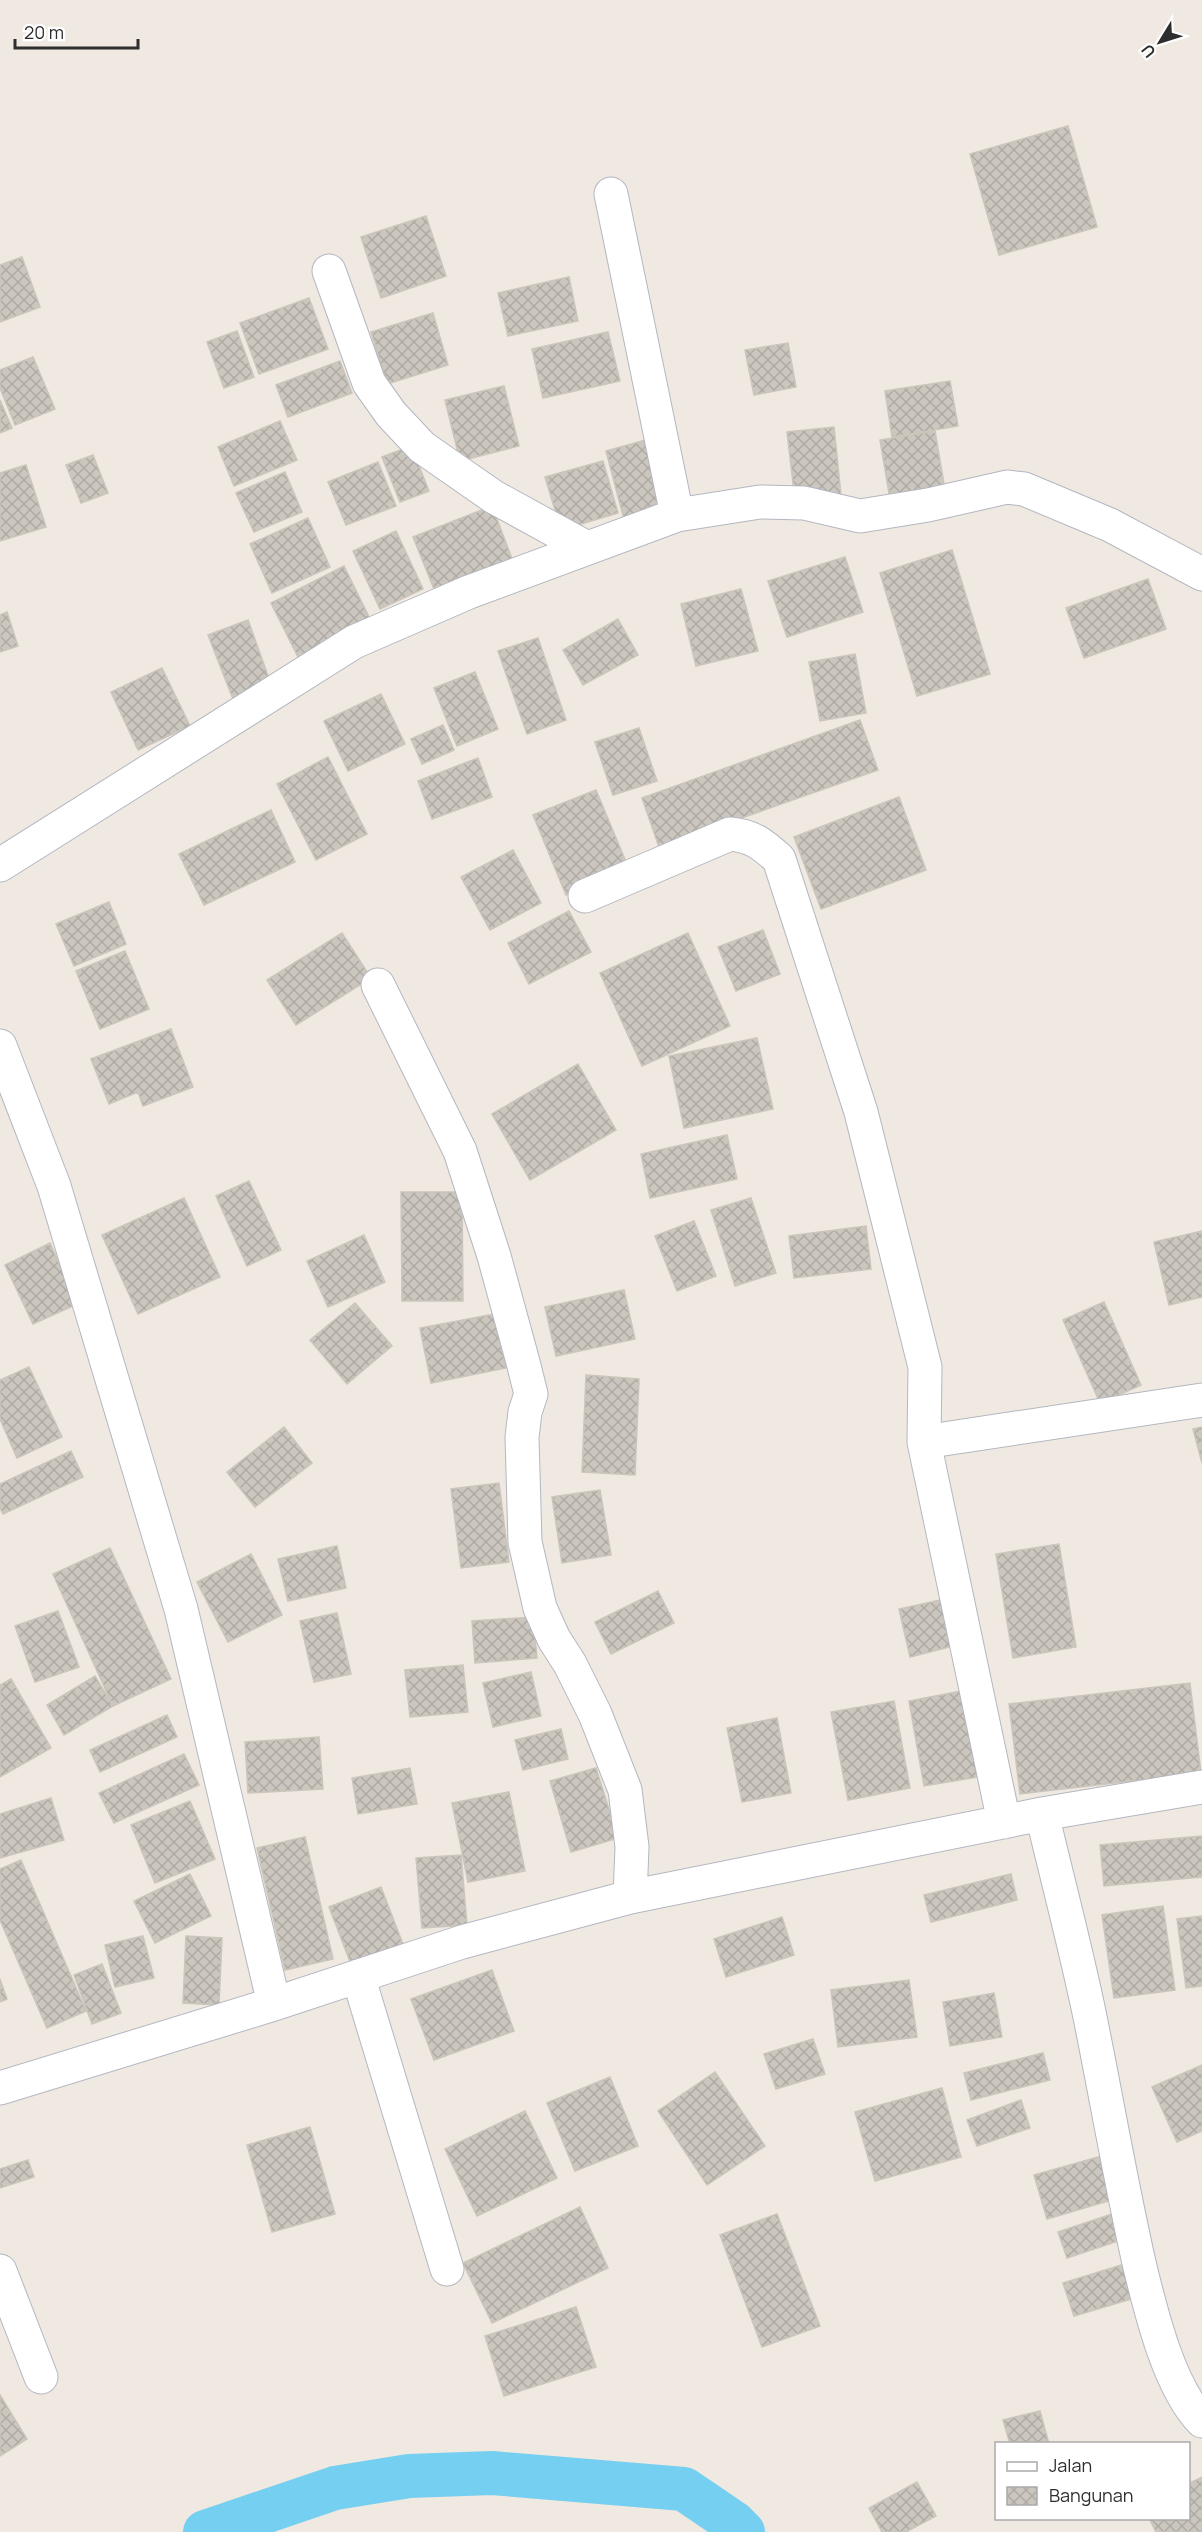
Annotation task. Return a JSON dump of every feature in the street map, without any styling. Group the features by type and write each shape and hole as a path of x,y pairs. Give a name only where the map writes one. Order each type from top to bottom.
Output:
{"street":[{"path":"611,194 677,515"},
{"path":"329,272 369,383 422,447 494,497 586,548"},
{"path":"0,865 354,642 469,592 677,515 760,502 804,503 860,516 928,505 1007,487 1024,489 1110,525 1202,574 1202,558"},
{"path":"585,896 730,834 747,835 765,846 779,859 861,1112 925,1367 924,1442 1004,1822"},
{"path":"378,985 460,1151 494,1256 531,1394 525,1412 522,1437 525,1542 540,1608 554,1639 570,1664 595,1714 625,1790 632,1847 630,1897"},
{"path":"0,1046 54,1186 181,1609 274,2004"},
{"path":"924,1442 1202,1400"},
{"path":"0,2088 274,2004 462,1942 630,1897 1042,1814 1202,1787"},
{"path":"1042,1814 1090,2016 1120,2183 1151,2312 1179,2384 1202,2421"},
{"path":"358,1976 447,2269"},
{"path":"0,2271 41,2377"}],"building":[{"path":"1068,126 1097,227 999,255 970,154"},
{"path":"426,216 446,276 381,298 361,237"},
{"path":"22,257 40,307 0,322 0,265"},
{"path":"569,277 578,321 508,336 498,293"},
{"path":"309,298 328,349 259,374 240,323"},
{"path":"433,313 448,365 387,384 371,332"},
{"path":"237,331 254,377 224,388 207,342"},
{"path":"608,332 620,381 543,398 532,349"},
{"path":"788,343 796,387 754,395 745,350"},
{"path":"33,357 55,409 15,425 0,388 0,370"},
{"path":"340,361 352,393 288,417 276,385"},
{"path":"950,381 958,426 892,437 885,391"},
{"path":"504,386 519,446 460,461 445,400"},
{"path":"0,400 12,428 0,433"},
{"path":"280,421 297,460 234,486 218,447"},
{"path":"834,427 841,495 795,500 787,432"},
{"path":"935,431 946,496 891,505 880,440"},
{"path":"653,438 674,514 626,527 606,451"},
{"path":"411,446 429,491 400,502 382,457"},
{"path":"93,455 108,493 81,503 66,465"},
{"path":"603,461 618,513 561,530 545,477"},
{"path":"378,462 396,506 346,525 328,482"},
{"path":"26,465 46,527 0,541 0,473"},
{"path":"285,472 302,512 254,532 236,493"},
{"path":"492,506 514,564 436,594 413,537"},
{"path":"308,518 330,567 272,593 250,544"},
{"path":"396,531 423,589 380,609 353,551"},
{"path":"952,550 990,674 917,696 880,573"},
{"path":"845,557 863,612 787,637 768,581"},
{"path":"344,566 373,625 300,661 271,603"},
{"path":"1148,579 1166,629 1084,658 1066,608"},
{"path":"741,589 758,651 696,666 681,604"},
{"path":"7,612 18,646 0,652 0,615"},
{"path":"618,619 638,655 583,685 563,650"},
{"path":"248,620 271,684 233,699 208,635"},
{"path":"538,638 566,720 527,734 498,651"},
{"path":"855,654 866,713 820,721 809,662"},
{"path":"162,668 190,726 138,750 111,692"},
{"path":"475,672 498,729 457,746 434,688"},
{"path":"381,694 405,744 348,771 324,721"},
{"path":"860,720 878,770 659,847 642,798"},
{"path":"443,725 454,750 422,764 411,739"},
{"path":"639,728 657,781 613,795 595,742"},
{"path":"328,757 367,834 316,860 277,784"},
{"path":"478,758 492,797 432,819 418,781"},
{"path":"596,790 629,869 566,895 533,815"},
{"path":"899,797 926,870 821,909 794,837"},
{"path":"271,810 295,862 204,905 179,854"},
{"path":"513,850 541,903 490,930 461,877"},
{"path":"109,902 126,944 74,966 56,924"},
{"path":"569,911 591,952 529,984 508,943"},
{"path":"763,930 780,974 736,991 718,947"},
{"path":"342,933 371,978 296,1025 267,980"},
{"path":"688,933 730,1026 642,1066 600,973"},
{"path":"125,951 149,1009 100,1029 76,971"},
{"path":"171,1029 193,1087 143,1106 138,1092 109,1104 91,1059"},
{"path":"757,1038 773,1109 684,1128 669,1056"},
{"path":"578,1064 616,1130 530,1180 492,1114"},
{"path":"727,1135 737,1179 650,1198 641,1154"},
{"path":"249,1181 281,1250 247,1266 216,1196"},
{"path":"401,1192 462,1192 463,1301 402,1301"},
{"path":"184,1198 220,1277 138,1314 102,1235"},
{"path":"751,1198 776,1273 735,1286 711,1210"},
{"path":"694,1221 716,1276 677,1291 655,1236"},
{"path":"866,1226 871,1269 794,1278 789,1236"},
{"path":"1202,1231 1202,1297 1169,1305 1154,1242"},
{"path":"364,1235 385,1282 328,1307 307,1261"},
{"path":"50,1243 77,1304 33,1324 5,1265"},
{"path":"624,1290 635,1339 556,1356 545,1307"},
{"path":"1104,1302 1141,1385 1100,1403 1063,1320"},
{"path":"355,1303 392,1346 347,1384 310,1340"},
{"path":"494,1314 506,1368 431,1383 420,1328"},
{"path":"29,1367 62,1437 17,1458 0,1419 0,1380"},
{"path":"586,1375 639,1379 635,1475 582,1472"},
{"path":"284,1427 312,1463 255,1507 227,1472"},
{"path":"1202,1427 1202,1463 1193,1429"},
{"path":"71,1451 83,1477 3,1514 0,1508 0,1484"},
{"path":"499,1483 509,1562 461,1568 451,1489"},
{"path":"600,1490 611,1555 562,1563 552,1497"},
{"path":"1059,1544 1076,1647 1013,1658 996,1554"},
{"path":"337,1546 346,1588 288,1601 278,1559"},
{"path":"110,1548 171,1679 113,1706 53,1574"},
{"path":"251,1554 282,1615 228,1642 197,1582"},
{"path":"658,1591 674,1623 611,1654 595,1622"},
{"path":"950,1598 961,1644 910,1657 899,1609"},
{"path":"58,1611 79,1667 35,1682 15,1626"},
{"path":"337,1613 351,1674 314,1682 300,1621"},
{"path":"533,1617 537,1658 475,1663 472,1621"},
{"path":"463,1665 468,1712 410,1717 405,1670"},
{"path":"531,1672 541,1716 493,1727 483,1683"},
{"path":"95,1676 113,1706 64,1735 47,1705"},
{"path":"11,1679 51,1748 0,1777 0,1685"},
{"path":"1190,1683 1201,1773 1020,1794 1009,1704"},
{"path":"962,1691 978,1777 924,1786 909,1701"},
{"path":"894,1701 910,1788 848,1800 831,1712"},
{"path":"167,1715 177,1737 100,1772 90,1750"},
{"path":"777,1718 791,1793 742,1802 727,1728"},
{"path":"561,1729 568,1759 523,1770 515,1740"},
{"path":"319,1737 323,1789 248,1793 245,1742"},
{"path":"184,1754 199,1785 114,1823 99,1793"},
{"path":"410,1768 417,1804 358,1814 352,1778"},
{"path":"596,1768 618,1838 571,1852 550,1781"},
{"path":"509,1792 525,1871 468,1882 452,1803"},
{"path":"51,1798 64,1840 0,1858 0,1814"},
{"path":"190,1801 215,1859 155,1883 131,1825"},
{"path":"1202,1836 1202,1877 1104,1886 1100,1845"},
{"path":"305,1837 333,1959 285,1970 257,1848"},
{"path":"461,1855 467,1925 422,1928 416,1858"},
{"path":"21,1860 86,2011 47,2028 0,1920 0,1869"},
{"path":"190,1874 211,1916 155,1943 134,1901"},
{"path":"1011,1874 1017,1900 931,1922 924,1895"},
{"path":"381,1887 406,1952 354,1972 329,1907"},
{"path":"1163,1906 1175,1990 1114,1998 1102,1915"},
{"path":"1202,1916 1202,1986 1186,1988 1177,1919"},
{"path":"782,1917 794,1955 726,1977 714,1939"},
{"path":"143,1936 154,1978 115,1987 105,1945"},
{"path":"186,1936 222,1938 219,2005 183,2003"},
{"path":"102,1964 121,2013 92,2024 74,1975"},
{"path":"492,1970 514,2031 434,2060 411,1999"},
{"path":"0,1979 7,1999 0,2002"},
{"path":"909,1980 917,2037 838,2047 831,1990"},
{"path":"994,1993 1002,2037 950,2046 943,2002"},
{"path":"813,2039 825,2074 776,2089 764,2054"},
{"path":"1043,2053 1050,2080 971,2100 964,2073"},
{"path":"1202,2065 1202,2131 1177,2142 1152,2087"},
{"path":"715,2072 765,2146 707,2185 658,2111"},
{"path":"610,2077 638,2146 575,2171 547,2103"},
{"path":"942,2088 961,2157 875,2181 855,2112"},
{"path":"1021,2100 1030,2128 977,2146 967,2120"},
{"path":"525,2111 557,2178 477,2216 445,2149"},
{"path":"310,2127 335,2214 272,2232 247,2145"},
{"path":"1102,2156 1115,2199 1047,2219 1034,2175"},
{"path":"28,2160 34,2177 0,2188 0,2169"},
{"path":"580,2207 608,2268 492,2323 463,2263"},
{"path":"1118,2212 1127,2238 1067,2258 1058,2232"},
{"path":"777,2214 820,2326 762,2347 720,2235"},
{"path":"1128,2263 1138,2297 1074,2316 1063,2283"},
{"path":"576,2307 596,2367 504,2396 485,2336"},
{"path":"0,2395 27,2439 0,2456"},
{"path":"1040,2411 1048,2442 1009,2442 1003,2420"},
{"path":"1202,2477 1202,2532 1156,2532 1150,2520 1190,2520 1190,2483"},
{"path":"917,2482 936,2516 906,2532 882,2532 869,2508"}],"waterway":[{"path":"205,2532 335,2488 409,2476 492,2473 684,2489 734,2523 743,2532"}]}
